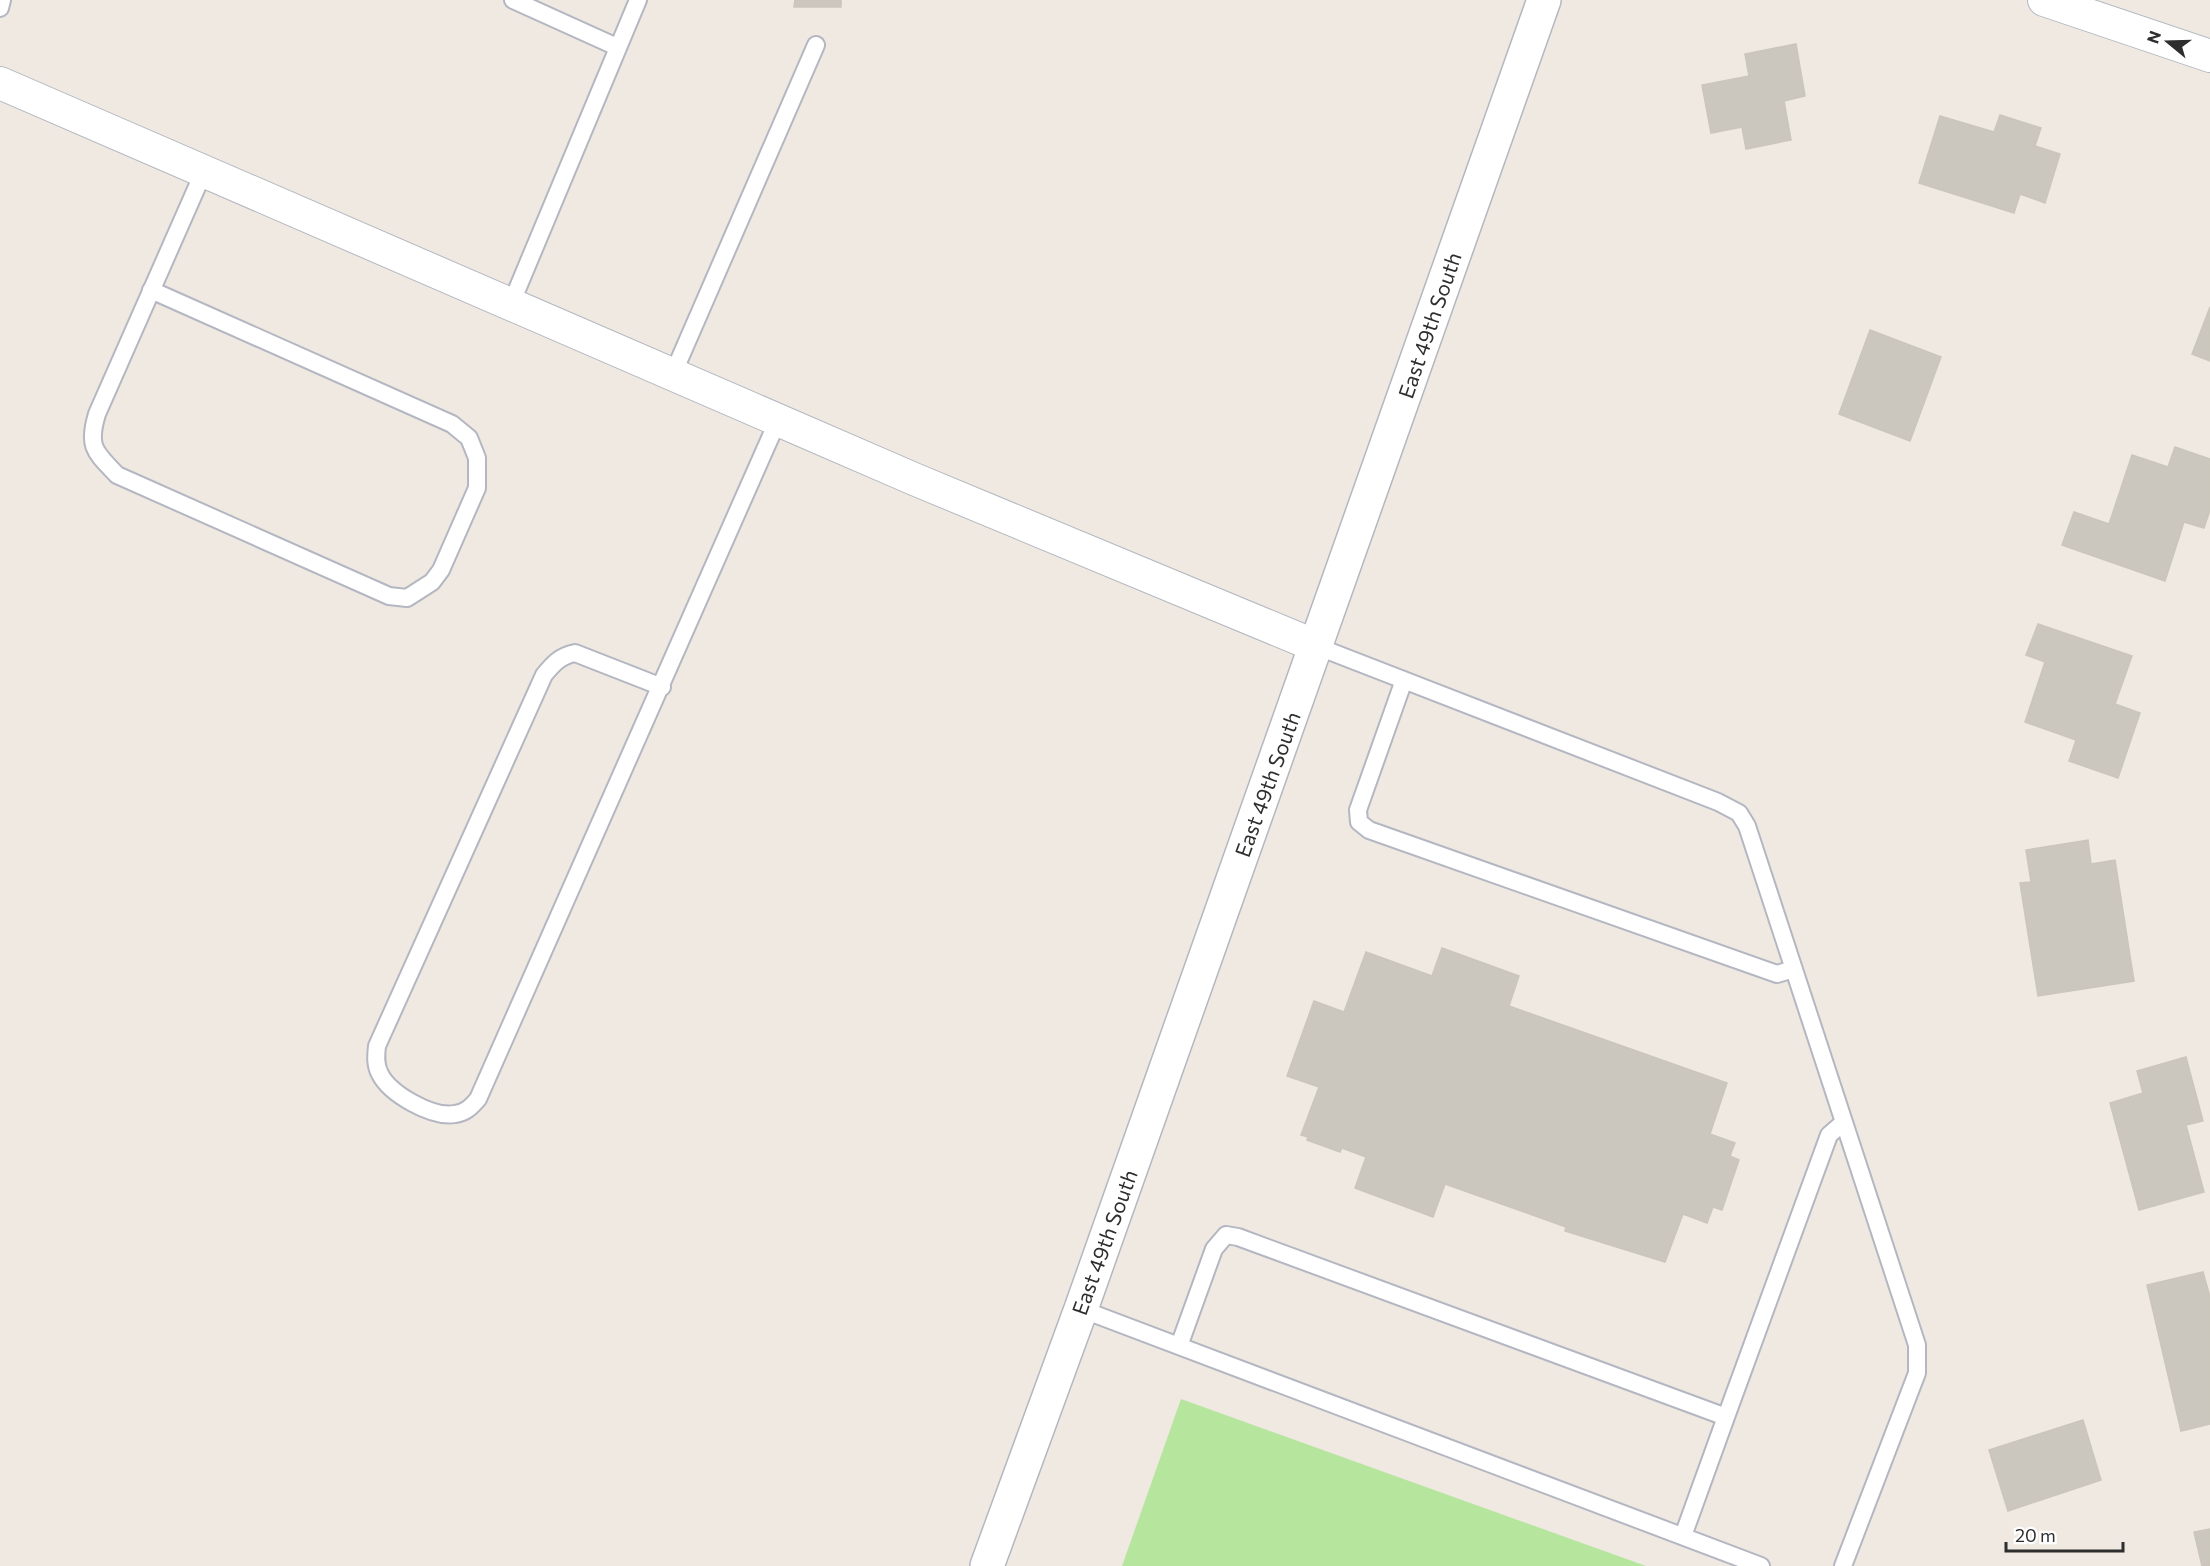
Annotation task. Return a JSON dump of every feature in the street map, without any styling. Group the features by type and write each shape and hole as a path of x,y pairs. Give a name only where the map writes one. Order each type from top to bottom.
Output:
{"street":[{"name":"East 49th South","path":"987,1566 1081,1309 1544,0"},
{"path":"2044,0 2210,56"},
{"path":"0,83 778,420 1316,646"}],"lane":[{"path":"0,8 2,0"},
{"path":"513,0 617,47"},
{"path":"511,304 638,0"},
{"path":"673,375 816,45"},
{"path":"152,290 452,424 469,438 477,458 477,488 441,570 432,582 407,597 389,596 117,475 94,451 90,435 152,290 204,171"},
{"path":"662,687 575,653 565,655 553,663 544,675 377,1046 378,1072 395,1094 441,1115 456,1114 469,1109 478,1099 662,687 778,420"},
{"path":"1316,646 1718,802 1739,813 1747,826 1917,1345 1919,1359 1917,1373 1843,1566"},
{"path":"1404,680 1358,810 1359,822 1369,830 1777,974 1794,969"},
{"path":"1683,1536 1829,1135 1844,1122"},
{"path":"1179,1346 1214,1249 1226,1235 1238,1237 1726,1418"},
{"path":"1081,1309 1761,1566"}],"green space":[{"path":"1181,1399 1646,1566 1122,1566"}],"building":[{"path":"795,0 841,0 841,7 794,7"},
{"path":"1796,44 1805,96 1784,101 1791,140 1746,149 1742,127 1711,133 1702,85 1749,76 1745,54"},
{"path":"2000,115 2041,128 2035,146 2060,154 2045,203 2020,194 2014,213 1919,183 1940,116 1994,132"},
{"path":"2210,307 2210,361 2192,354"},
{"path":"1870,330 1941,357 1910,441 1839,414"},
{"path":"2175,447 2210,459 2210,510 2204,528 2184,522 2165,581 2062,545 2074,512 2109,524 2132,455 2168,467"},
{"path":"2038,624 2132,656 2115,704 2140,713 2118,778 2069,761 2076,740 2025,722 2045,662 2026,655"},
{"path":"2088,840 2091,864 2115,860 2134,981 2038,996 2020,883 2031,882 2026,850"},
{"path":"1442,948 1519,976 1509,1006 1727,1083 1710,1134 1735,1143 1730,1156 1739,1160 1722,1210 1713,1207 1707,1223 1683,1214 1665,1262 1565,1231 1566,1227 1445,1184 1433,1217 1355,1188 1366,1157 1342,1148 1340,1152 1307,1140 1308,1137 1301,1135 1319,1087 1287,1076 1314,1001 1344,1012 1366,952 1432,976"},
{"path":"2186,1057 2203,1121 2186,1125 2204,1192 2139,1210 2110,1103 2143,1093 2137,1071"},
{"path":"2203,1272 2210,1297 2210,1424 2181,1431 2147,1285"},
{"path":"2083,1420 2101,1480 2008,1511 1989,1450"},
{"path":"2210,1529 2210,1566 2202,1566 2194,1532"}]}
